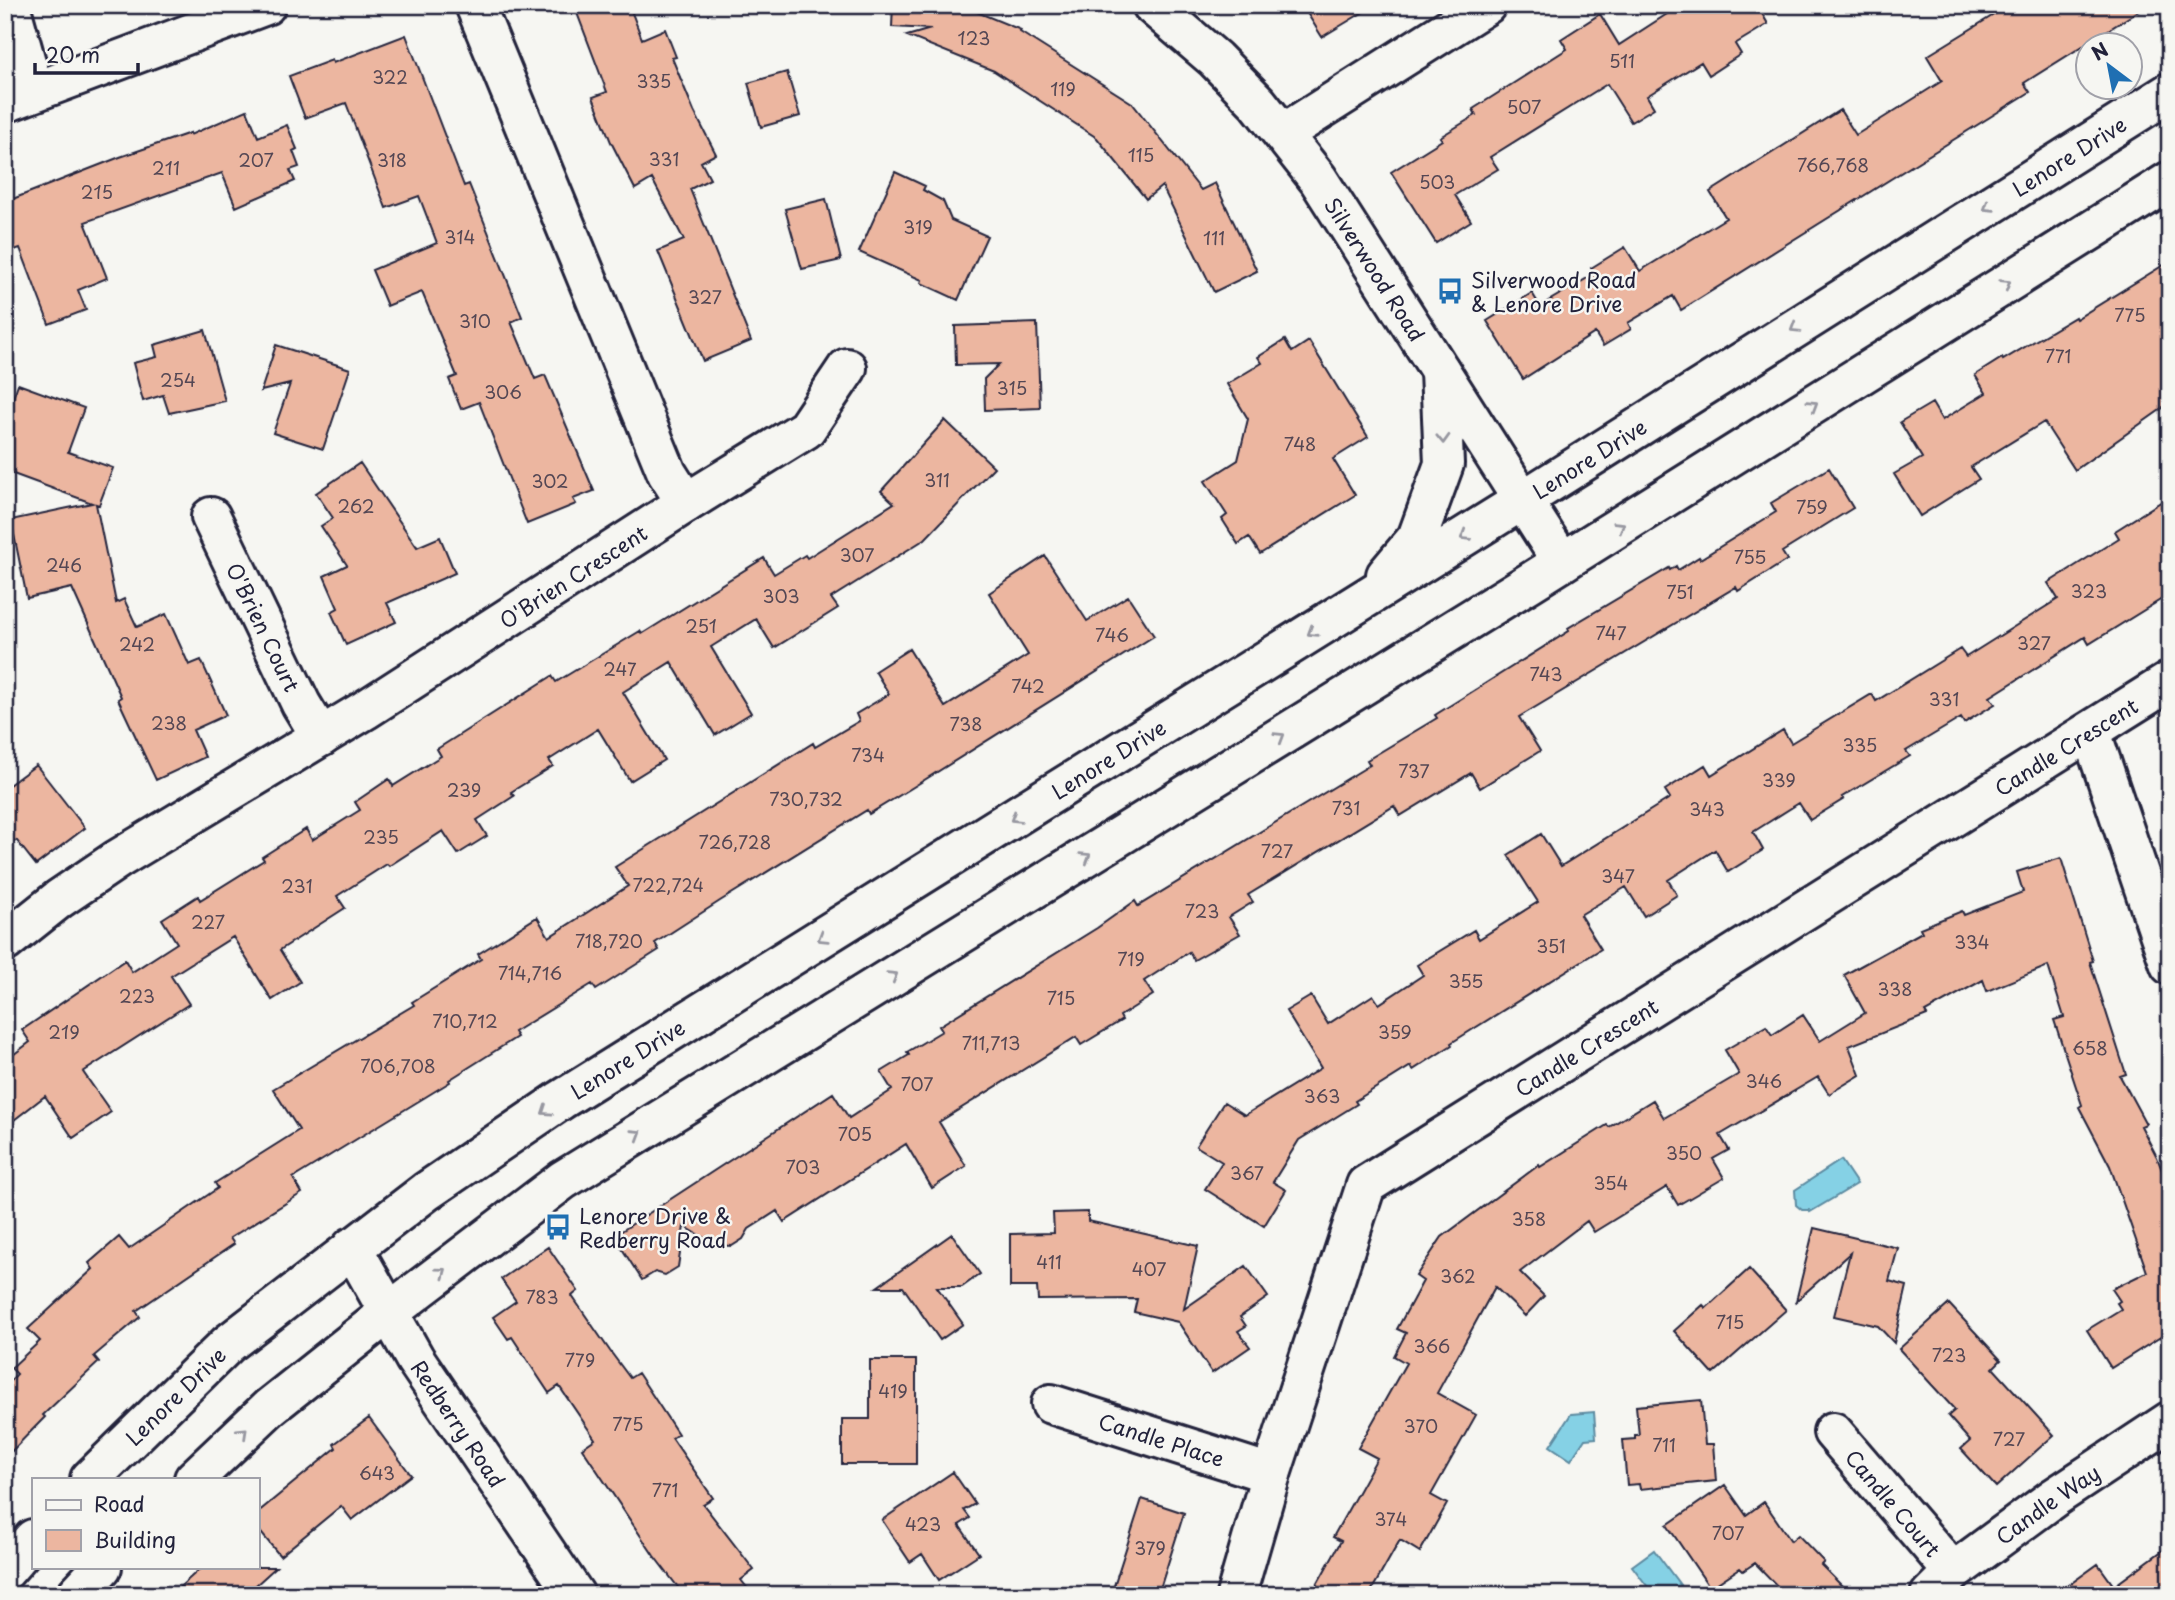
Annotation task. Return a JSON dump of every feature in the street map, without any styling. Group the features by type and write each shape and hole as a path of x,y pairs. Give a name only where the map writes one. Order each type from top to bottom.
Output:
{"street":[{"path":"10,5 20,97 266,5"},
{"path":"475,5 667,473 686,503"},
{"name":"Silverwood Road","path":"1152,5 1215,59 1284,133 1332,200 1562,562"},
{"path":"1284,133 1486,5"},
{"name":"Lenore Drive","path":"91,1478 228,1344 427,1191 561,1100 1370,596 2170,92"},
{"path":"195,1478 270,1407 563,1180 1562,562 2170,181"},
{"name":"O'Brien Crescent","path":"5,942 59,899 118,859 321,737 806,429 847,368"},
{"path":"1370,596 1417,538 1444,464 1440,371"},
{"name":"O'Brien Court","path":"211,517 301,704 321,737"},
{"name":"Candle Crescent","path":"1236,1595 1271,1474 1366,1185 2170,681"},
{"path":"2091,732 2170,965"},
{"name":"Redberry Road","path":"352,1247 415,1359 575,1595"},
{"name":"Candle Place","path":"1051,1404 1271,1474"},
{"name":"Candle Way","path":"1942,1583 2055,1497 2170,1421"},
{"name":"Candle Court","path":"1833,1432 1942,1583"},
{"path":"5,1571 32,1540"},
{"path":"76,1595 102,1568"}],"water":[{"path":"1841,1160 1857,1184 1810,1212 1796,1205 1795,1190"},
{"path":"1594,1412 1596,1438 1585,1439 1571,1460 1550,1446 1571,1414"},
{"path":"1654,1550 1686,1593 1684,1595 1654,1595 1632,1566"}],"building":[{"path":"574,5 629,5 642,39 665,29 676,57 672,58 716,154 701,162 710,179 690,189 751,341 703,361 658,251 684,240 652,179 635,189 611,142 593,97 607,92"},
{"path":"893,5 960,5 1021,30 1020,32 1132,103 1201,190 1215,183 1257,271 1214,292 1162,186 1146,199 1097,138 994,71 907,36 931,29 892,27"},
{"path":"1302,5 1375,5 1322,37"},
{"path":"1661,5 1757,5 1768,24 1735,44 1741,54 1709,75 1701,62 1647,96 1654,108 1631,122 1607,84 1490,157 1498,169 1455,195 1471,221 1436,243 1391,172 1476,115 1473,109 1567,49 1561,39 1600,14 1619,45 1667,14"},
{"path":"2010,5 2148,5 2105,32 2074,32 2074,52 2024,83 2030,92 1681,310 1673,296 1628,323 1631,329 1603,346 1595,333 1523,379 1487,321 1532,293 1540,306 1594,274 1591,268 1625,247 1640,271 1726,218 1710,192 1840,110 1856,135 1942,81 1927,56"},
{"path":"406,35 464,186 469,184 522,317 511,322 535,379 545,375 594,491 573,499 576,504 527,524 479,402 461,409 449,379 457,376 422,292 387,306 372,270 437,243 419,196 386,208 346,103 305,118 289,76 332,60 333,63"},
{"path":"787,72 800,116 761,127 748,83"},
{"path":"247,110 258,137 287,125 297,149 293,151 299,167 290,170 295,181 236,207 222,173 85,222 107,278 78,290 86,310 49,324 20,248 5,253 5,202 120,157 190,135"},
{"path":"895,172 925,186 923,190 943,201 951,220 987,236 958,300 921,283 922,280 859,252"},
{"path":"826,199 841,260 802,269 785,209"},
{"path":"2170,261 2170,403 2075,470 2044,422 1971,467 1979,479 1920,516 1894,474 1922,458 1900,422 1932,403 1942,420 1986,393 1975,375 2075,317 2076,319"},
{"path":"1037,323 1040,408 985,410 984,379 999,364 956,365 955,326"},
{"path":"205,330 225,401 169,413 163,395 143,401 133,363 157,357 154,345"},
{"path":"1285,340 1292,352 1309,341 1368,437 1333,459 1355,495 1260,554 1249,537 1238,544 1222,519 1227,515 1205,481 1238,460 1248,419 1227,384 1262,363 1258,357"},
{"path":"276,345 350,369 323,449 273,433 290,384 261,391"},
{"path":"18,384 84,408 68,452 113,468 99,505 96,504 116,603 124,599 137,627 166,614 189,665 201,660 226,715 193,730 205,757 156,780 118,699 121,697 72,588 27,598 11,520 92,503 5,471 5,420"},
{"path":"945,420 994,467 925,539 831,598 838,608 774,648 756,619 711,647 751,713 715,735 671,662 623,692 664,760 630,781 598,729 549,760 553,766 511,792 514,796 477,820 487,836 458,854 443,831 337,896 345,908 280,950 300,982 272,1000 233,937 171,976 189,1004 83,1072 111,1112 73,1138 45,1096 5,1127 5,1061 30,1042 22,1030 125,960 132,972 177,943 162,919 198,896 200,900 264,860 262,857 306,829 312,840 360,810 355,802 389,779 393,786 441,756 437,749 552,676 556,682 640,631 642,634 764,558 774,574 805,555 807,558 894,503 881,491"},
{"path":"360,463 417,547 440,537 455,573 387,603 396,622 346,645 331,612 338,608 324,576 347,565 321,526 333,518 316,493"},
{"path":"1829,468 1853,508 1782,552 1787,560 1738,591 1736,587 1519,717 1540,751 1480,788 1471,773 1400,816 1394,806 1248,895 1253,902 1229,917 1240,934 1194,960 1189,952 1144,981 1153,995 1120,1016 1122,1020 1081,1045 1076,1037 939,1122 966,1166 932,1188 906,1144 784,1222 777,1211 749,1229 743,1239 732,1246 716,1245 684,1226 678,1267 665,1275 655,1272 642,1280 614,1236 833,1093 849,1118 892,1090 881,1072 942,1031 939,1026 1097,928 1135,901 1138,906 1370,765 1367,760 1437,718 1435,715 1569,631 1568,628 1669,568 1670,570 1676,566 1678,570 1699,557 1700,559 1776,512 1771,503"},
{"path":"2170,496 2170,594 2089,644 2085,637 1990,697 1995,704 1964,723 1961,718 1906,751 1910,756 1842,797 1844,799 1810,820 1799,803 1753,832 1763,850 1728,872 1715,850 1668,880 1677,895 1644,916 1626,887 1580,915 1601,949 1451,1043 1452,1045 1413,1070 1411,1066 1355,1101 1357,1104 1299,1140 1273,1182 1286,1190 1264,1226 1205,1189 1222,1162 1196,1146 1224,1102 1245,1115 1321,1068 1286,1011 1311,996 1328,1024 1373,995 1379,1004 1423,975 1417,965 1474,930 1479,939 1538,902 1508,855 1541,834 1561,866 1670,798 1665,790 1705,765 1711,775 1783,730 1791,743 1872,694 1876,701 1960,649 1966,657 2058,599 2048,583 2119,538 2115,531"},
{"path":"1045,556 1087,621 1128,596 1154,636 910,789 869,814 867,810 720,901 655,943 659,950 596,990 592,984 514,1032 517,1037 449,1080 450,1082 293,1178 302,1193 230,1238 234,1244 136,1311 140,1317 94,1356 99,1362 43,1415 45,1417 5,1458 5,1386 17,1374 11,1368 40,1341 28,1329 93,1269 89,1263 119,1237 129,1249 218,1188 215,1183 299,1130 273,1089 414,1005 412,1002 481,959 478,954 537,917 549,937 628,886 615,867 813,743 815,747 859,721 856,714 889,694 875,671 909,649 945,707 1028,655 989,593"},
{"path":"36,765 85,828 36,865 17,841 5,839 5,788"},
{"path":"2061,858 2093,961 2090,962 2126,1074 2120,1076 2146,1124 2141,1126 2157,1157 2170,1192 2170,1331 2111,1368 2087,1330 2121,1309 2117,1303 2120,1301 2112,1289 2147,1272 2110,1166 2079,1107 2082,1105 2054,1020 2064,1017 2048,966 1987,991 1983,980 1925,1012 1927,1015 1849,1046 1860,1075 1829,1094 1818,1077 1720,1135 1729,1150 1713,1159 1724,1178 1678,1205 1667,1187 1594,1232 1587,1221 1520,1272 1544,1296 1525,1316 1495,1287 1437,1393 1476,1415 1431,1495 1447,1504 1420,1552 1400,1540 1369,1595 1311,1595 1341,1541 1333,1537 1377,1458 1358,1448 1406,1363 1394,1356 1406,1333 1397,1329 1423,1281 1416,1276 1442,1237 1539,1165 1540,1167 1607,1125 1609,1127 1653,1100 1664,1118 1739,1074 1725,1050 1766,1026 1772,1035 1803,1015 1820,1041 1865,1013 1844,975 1922,932 1920,928 1962,911 1964,915 2023,892 2017,872"},
{"path":"1088,1212 1088,1221 1198,1246 1184,1309 1246,1266 1268,1297 1240,1317 1246,1326 1238,1331 1250,1347 1212,1373 1178,1322 1134,1312 1137,1299 1038,1300 1037,1287 1010,1287 1010,1234 1054,1233 1053,1213"},
{"path":"1814,1228 1898,1248 1889,1281 1907,1286 1894,1343 1878,1326 1834,1316 1850,1253 1796,1301"},
{"path":"952,1234 980,1274 962,1287 937,1287 963,1324 940,1340 903,1287 877,1287"},
{"path":"548,1247 578,1291 572,1296 610,1351 630,1378 638,1373 678,1434 672,1438 713,1498 703,1504 754,1570 741,1580 753,1595 684,1595 654,1556 582,1448 595,1439 559,1386 549,1393 512,1337 508,1339 493,1317 516,1301 501,1279"},
{"path":"1749,1269 1786,1310 1713,1374 1674,1331 1703,1305 1706,1308"},
{"path":"1949,1304 2001,1360 1993,1368 2054,1435 1996,1487 1961,1449 1970,1441 1948,1416 1955,1410 1899,1349"},
{"path":"870,1360 916,1360 916,1464 842,1464 842,1419 870,1419"},
{"path":"1701,1400 1705,1444 1713,1444 1716,1481 1640,1489 1639,1484 1627,1485 1623,1440 1635,1439 1635,1435 1639,1435 1636,1406"},
{"path":"369,1418 411,1475 352,1520 341,1506 280,1556 259,1530 259,1511 336,1448 334,1444"},
{"path":"953,1472 975,1504 964,1510 970,1518 959,1525 979,1554 939,1580 922,1554 910,1562 882,1520"},
{"path":"1725,1485 1746,1515 1764,1502 1791,1541 1798,1535 1824,1562 1821,1565 1851,1595 1786,1595 1755,1563 1743,1571 1740,1568 1710,1588 1667,1525"},
{"path":"1142,1499 1184,1513 1158,1595 1111,1595"},
{"path":"2170,1545 2170,1595 2055,1595 2098,1564 2114,1586"},
{"path":"276,1567 245,1595 171,1595 201,1568"}],"place":[{"name":"Silverwood Road & Lenore Drive","path":"1450,291"},
{"name":"Lenore Drive & Redberry Road","path":"558,1227"}]}
